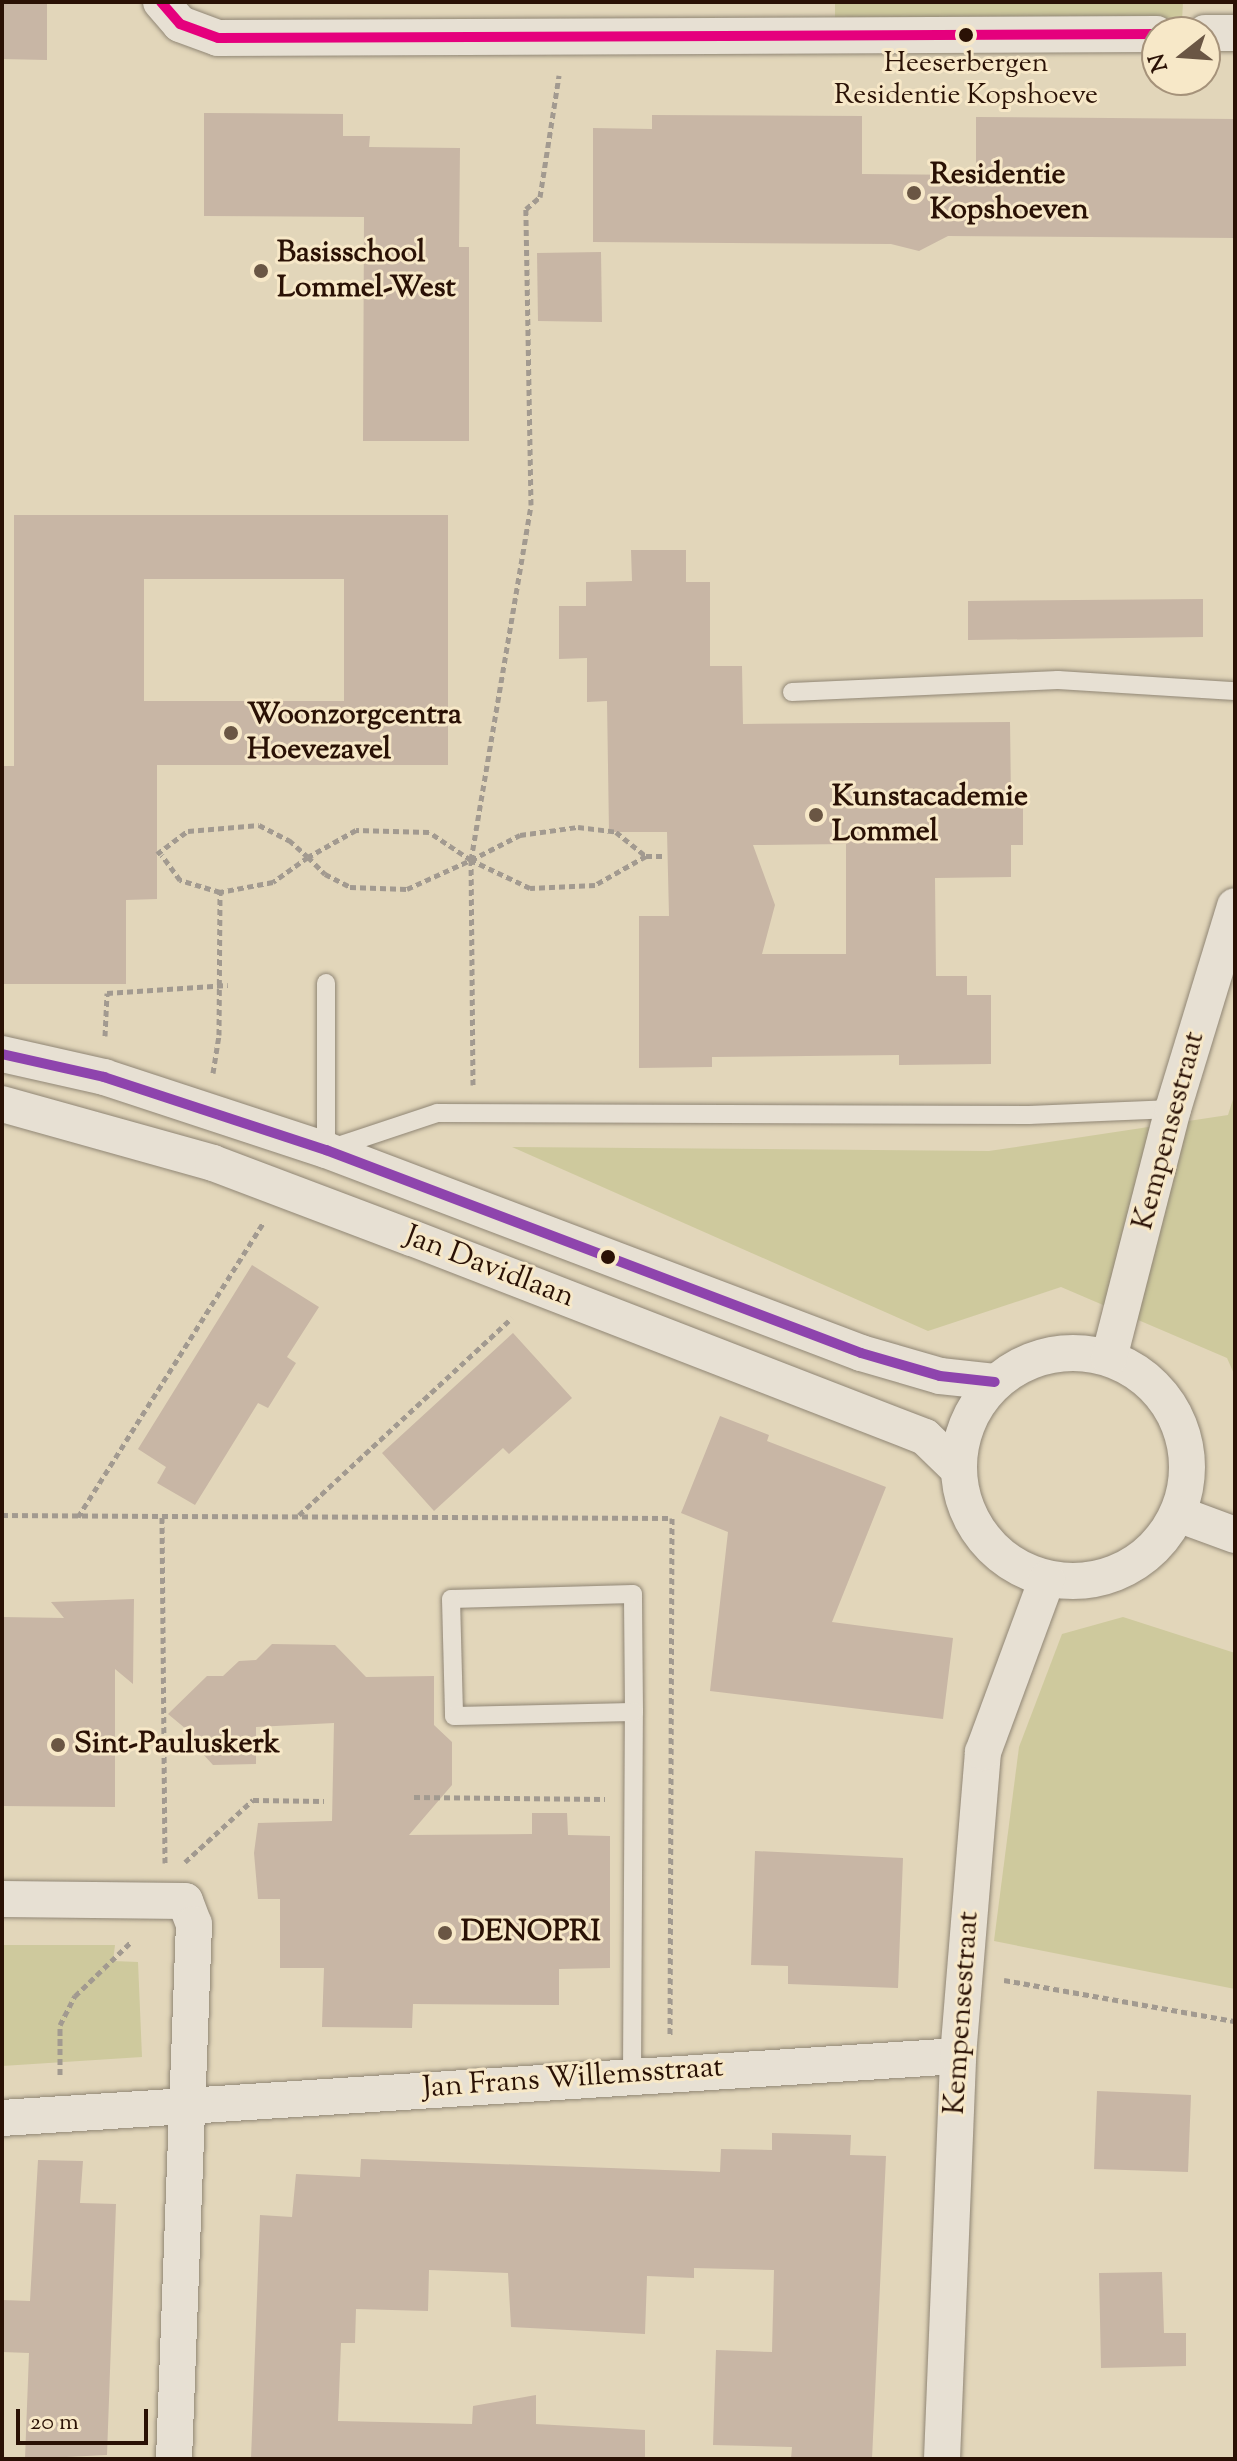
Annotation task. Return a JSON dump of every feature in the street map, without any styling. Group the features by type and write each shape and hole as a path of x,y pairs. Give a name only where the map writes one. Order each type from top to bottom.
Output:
{"street":[{"path":"161,2 180,24 218,38 1141,34"},
{"name":"Kempensestraat","path":"1109,1358 1173,1109 1235,906"},
{"name":"Jan Davidlaan","path":"2,1054 104,1077 326,1150 770,1318 940,1376 995,1382"},
{"name":"Jan Davidlaan","path":"2,1104 213,1163 412,1238 925,1437 958,1469"},
{"path":"412,1238 432,1191"},
{"path":"750,1370 770,1318"},
{"path":"1049,1354 1109,1358 1150,1383 1178,1421 1187,1451 1187,1483 1178,1514 1161,1541 1137,1562 1109,1576 1078,1582 1047,1579 1012,1564 983,1539 965,1506 958,1469 962,1437 975,1407 995,1382 1020,1364 1049,1354"},
{"path":"1178,1514 1235,1535"},
{"name":"Kempensestraat","path":"942,2459 958,2056 983,1752 1047,1579"},
{"path":"2,1899 171,1885 185,1901 194,1924 174,2459"},
{"name":"Jan Frans Willemsstraat","path":"2,2118 958,2056"}],"lane":[{"path":"792,692 1058,680 1235,691"},
{"path":"326,983 326,1150 437,1113 1029,1115 1173,1109"},
{"path":"632,2075 634,1799 634,1712 633,1594 451,1599 454,1716 634,1712"}],"path":[{"path":"474,1114 471,860 531,505 526,209 540,197 565,38"},
{"path":"646,856 616,832 578,827 520,835 471,860 407,889 350,887 325,874 308,857 289,840 259,825 188,831 159,855 180,880 220,892 273,882 308,857 356,830 429,832 471,860 530,888 595,885 646,856 662,856"},
{"path":"208,1110 219,1035 220,892"},
{"path":"104,1077 107,993 228,985"},
{"path":"78,1517 284,1190"},
{"path":"298,1516 515,1314 528,1283"},
{"path":"2,1515 162,1516"},
{"path":"414,1797 634,1799"},
{"path":"63,2116 60,2025 75,1996 171,1885 253,1800 324,1801"},
{"path":"963,1975 1235,2021"}],"shaded area":[{"path":"835,2 1183,2 1182,16 1141,16 1141,21 835,21"},
{"path":"1235,1093 1235,1376 1227,1358 1061,1287 928,1331 512,1147 989,1151 1228,1115"},
{"path":"1123,1617 1235,1653 1235,1989 994,1941 1019,1747 1062,1634"},
{"path":"2,1945 115,1945 113,1961 138,1962 142,2057 2,2066"}],"building":[{"path":"2,2 47,2 47,60 2,59"},
{"path":"204,113 343,114 343,136 370,136 369,147 460,148 459,247 469,247 469,441 363,441 364,217 204,216"},
{"name":"Residentie Kopshoeven","path":"652,115 862,116 862,174 976,175 976,117 1235,119 1235,238 948,236 919,251 891,244 593,242 593,128 652,129"},
{"path":"601,252 602,322 538,321 537,253"},
{"name":"Woonzorgcentra Hoevezavel","path":"14,515 448,515 448,765 157,765 157,899 126,900 126,984 2,984 2,766 14,766","holes":["144,579 344,579 344,701 144,701"]},
{"name":"Kunstacademie Lommel","path":"631,550 686,550 686,582 710,582 710,666 742,666 743,724 1010,722 1011,798 1023,798 1023,845 1011,845 1011,877 935,878 936,976 967,976 967,995 991,995 991,1064 899,1065 899,1055 712,1057 712,1067 639,1068 639,916 669,916 667,832 609,832 607,701 587,702 587,658 559,659 559,606 586,606 586,582 632,581","holes":["846,844 846,954 762,954 775,905 753,845"]},
{"path":"1203,599 1203,637 968,640 968,601"},
{"path":"252,1265 319,1307 287,1357 296,1363 268,1408 258,1403 195,1505 157,1483 166,1467 138,1449"},
{"path":"513,1333 572,1398 509,1454 503,1448 434,1511 382,1453"},
{"path":"720,1416 769,1435 767,1441 886,1487 832,1622 953,1638 943,1719 710,1691 728,1532 681,1513"},
{"name":"Sint-Pauluskerk","path":"134,1599 133,1684 115,1669 115,1807 2,1806 2,1617 64,1618 51,1602"},
{"name":"DENOPRI","path":"272,1644 335,1645 366,1677 434,1676 434,1725 452,1742 452,1785 409,1835 532,1834 532,1813 567,1813 568,1835 610,1836 610,1968 559,1969 559,2005 413,2004 412,2028 322,2027 324,1968 280,1968 280,1899 258,1899 254,1853 258,1823 332,1821 334,1723 256,1727 256,1764 213,1765 192,1742 192,1734 168,1714 207,1676 223,1676 239,1661 256,1660"},
{"path":"755,1851 903,1858 898,1988 788,1984 788,1966 751,1965"},
{"path":"1097,2091 1191,2095 1188,2172 1094,2169"},
{"path":"772,2133 851,2135 850,2155 886,2156 872,2459 791,2459 792,2447 713,2445 716,2350 772,2352 774,2270 694,2268 694,2278 647,2276 645,2334 511,2327 508,2273 429,2270 428,2311 356,2309 355,2343 341,2343 338,2421 472,2424 473,2406 536,2395 536,2424 645,2430 645,2459 251,2459 260,2215 292,2217 296,2174 360,2177 361,2159 720,2172 721,2149 772,2150"},
{"path":"38,2160 83,2161 80,2203 116,2204 107,2455 25,2459 29,2353 2,2352 2,2300 30,2301"},
{"path":"1162,2272 1164,2333 1186,2333 1186,2366 1101,2368 1099,2273"}],"transit line":[{"path":"161,2 180,24 218,38 1141,34"},
{"path":"2,1054 104,1077 326,1150 861,1353 940,1376 995,1382"}],"place":[{"name":"Heeserbergen Residentie Kopshoeve","path":"966,35"},
{"name":"Residentie Kopshoeven","path":"914,193"},
{"name":"Basisschool Lommel-West","path":"261,271"},
{"name":"Woonzorgcentra Hoevezavel","path":"231,733"},
{"name":"Kunstacademie Lommel","path":"816,815"},
{"name":"Sint-Pauluskerk","path":"58,1745"},
{"name":"DENOPRI","path":"445,1933"}]}
